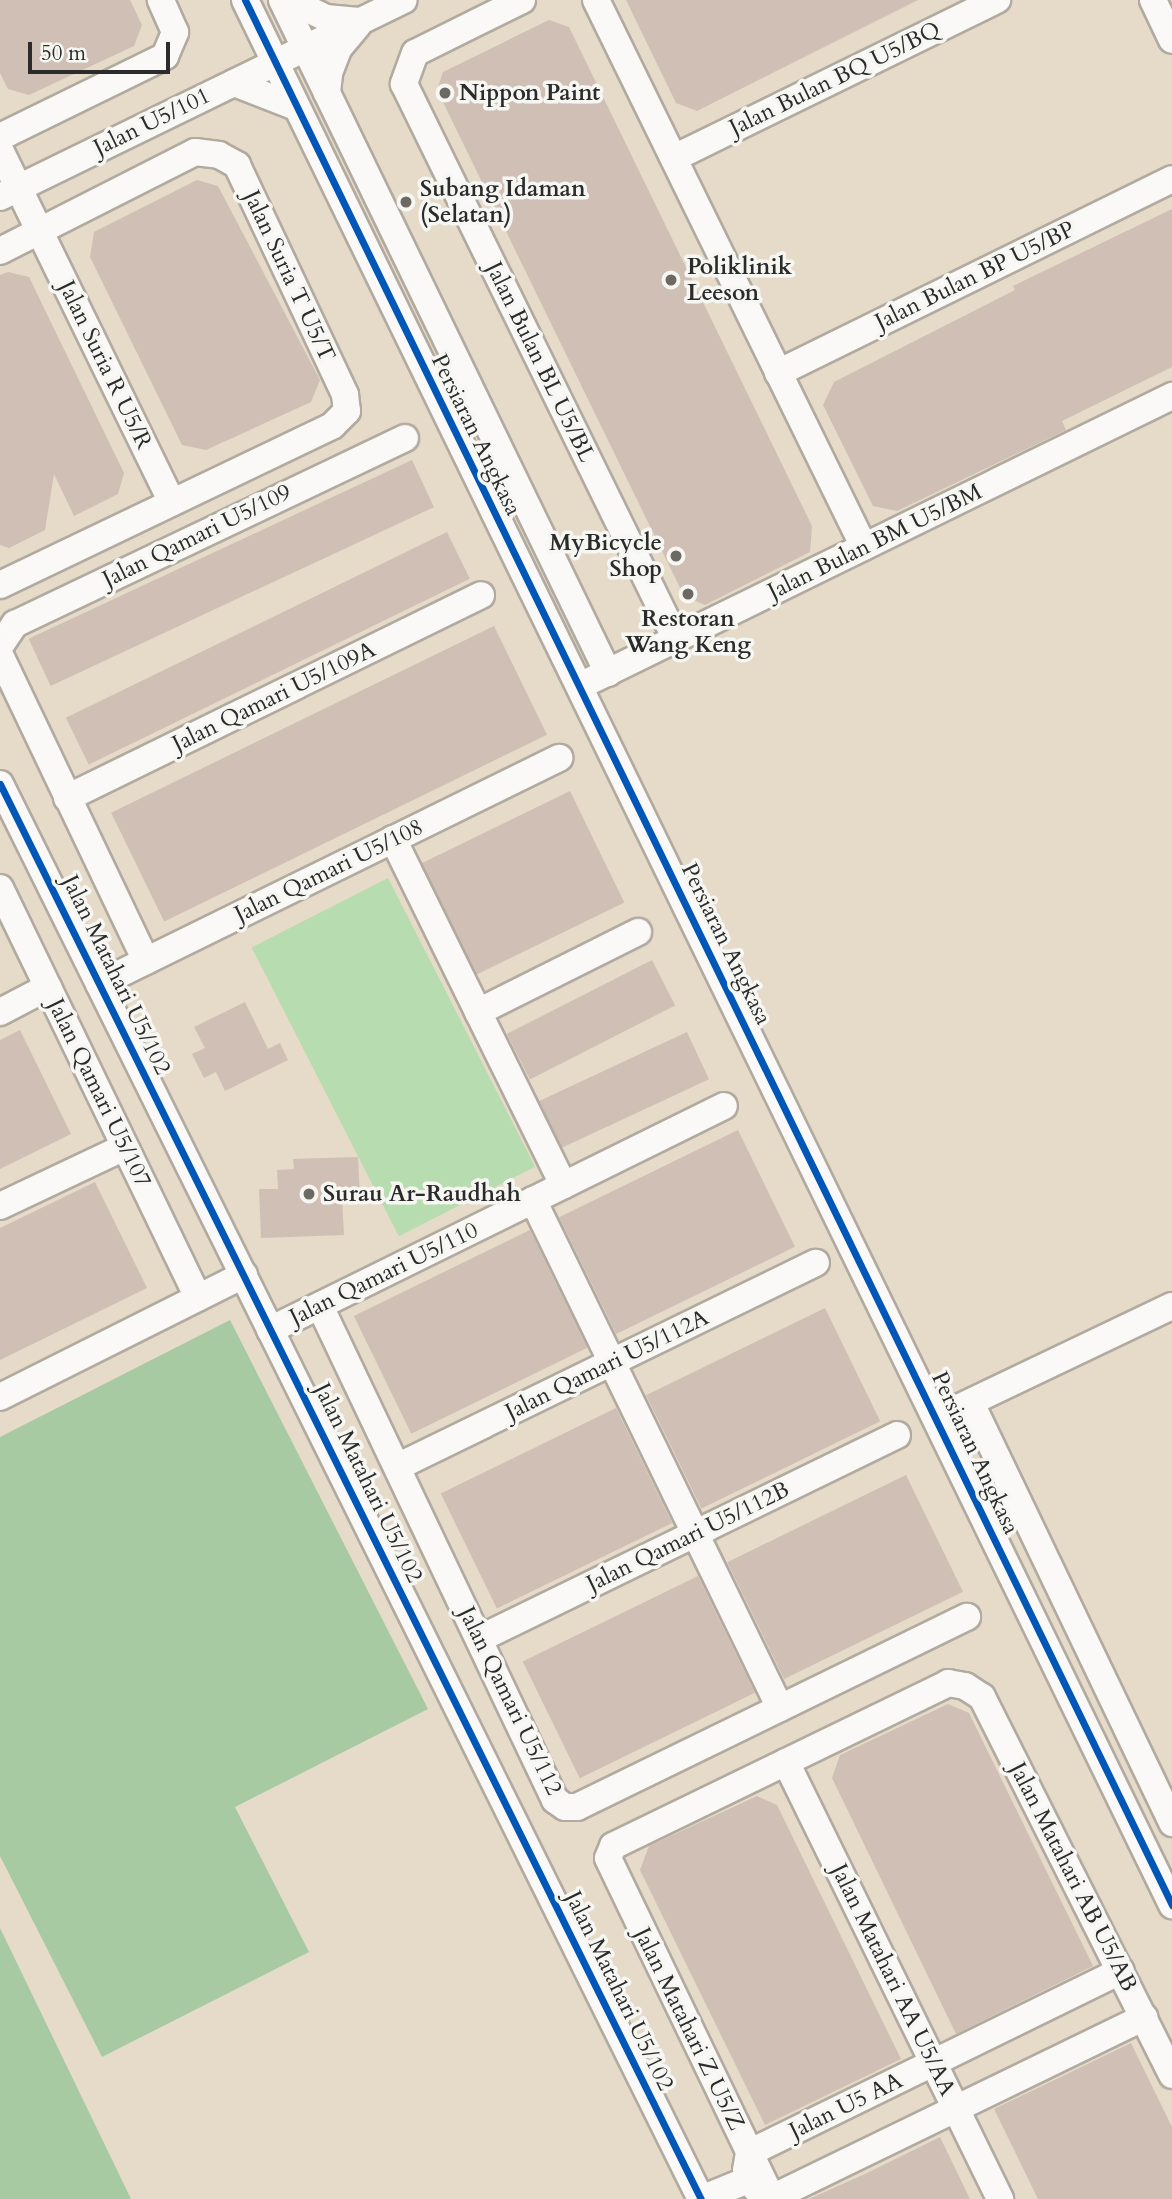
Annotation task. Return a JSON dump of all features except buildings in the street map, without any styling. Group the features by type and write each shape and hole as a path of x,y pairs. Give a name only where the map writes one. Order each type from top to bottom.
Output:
{"street":[{"path":"0,137 165,56 175,32 161,0"},
{"name":"Persiaran Angkasa","path":"282,0 608,673"},
{"path":"289,0 326,18 371,11"},
{"name":"Jalan U5/101","path":"9,192 305,48 371,11 404,0"},
{"name":"Jalan Bulan BL U5/BL","path":"522,0 415,53 404,84 676,639"},
{"path":"596,0 864,547"},
{"name":"Jalan Bulan BQ U5/BQ","path":"674,159 997,0"},
{"path":"1153,0 1172,40"},
{"path":"247,6 256,44 234,83 296,107"},
{"name":"Persiaran Angkasa","path":"247,6 578,687 938,1417 970,1490 1172,1905"},
{"path":"327,93 338,49 371,11"},
{"name":"Jalan Suria R U5/R","path":"0,150 9,192 39,229 172,502"},
{"name":"Jalan Suria T U5/T","path":"39,229 195,152 219,155 237,165 345,394 347,411 332,426 172,502"},
{"name":"Jalan Bulan BP U5/BP","path":"778,373 1172,180"},
{"path":"0,251 39,229"},
{"name":"Jalan Bulan BM U5/BM","path":"578,687 1172,396"},
{"name":"Jalan Qamari U5/109","path":"0,646 15,624 405,438"},
{"path":"0,585 172,502"},
{"name":"Jalan Qamari U5/109A","path":"68,798 481,595"},
{"path":"0,654 146,961"},
{"name":"Jalan Qamari U5/108","path":"99,984 559,758"},
{"name":"Jalan Matahari U5/102","path":"0,783 701,2199"},
{"path":"393,839 563,1185"},
{"name":"Jalan Qamari U5/107","path":"0,888 198,1298"},
{"path":"478,1012 638,932"},
{"path":"0,1012 48,987"},
{"name":"Jalan Qamari U5/110","path":"270,1330 724,1106"},
{"path":"0,1206 125,1147"},
{"path":"533,1200 780,1709"},
{"name":"Jalan Qamari U5/112A","path":"397,1467 817,1263"},
{"path":"0,1397 244,1276"},
{"name":"Jalan Qamari U5/112","path":"320,1306 555,1800 565,1807 577,1807 967,1617"},
{"path":"938,1417 1172,1306"},
{"path":"970,1490 971,1403"},
{"path":"971,1403 1172,1823"},
{"name":"Jalan Qamari U5/112B","path":"479,1639 897,1435"},
{"name":"Jalan Matahari AB U5/AB","path":"786,1762 948,1683 965,1686 982,1697 1172,2075"},
{"name":"Jalan Matahari Z U5/Z","path":"772,2199 608,1858 613,1846 786,1762"},
{"name":"Jalan Matahari AA U5/AA","path":"786,1762 1000,2199"},
{"name":"Jalan U5 AA","path":"750,2153 1121,1971"},
{"path":"743,2182 772,2199 1144,2017"},
{"path":"743,2182 750,2153"},
{"path":"701,2199 743,2182"}],"green space":[{"path":"388,878 535,1167 399,1236 252,947"},
{"path":"230,1320 428,1709 235,1807 309,1952 102,2057 0,1856 0,1437"},
{"path":"0,1928 131,2199 0,2199"}],"cycle path":[{"path":"245,0 1172,1905"},
{"path":"0,784 701,2199"}],"place":[{"name":"Nippon Paint","path":"445,93"},
{"name":"Subang Idaman (Selatan)","path":"406,202"},
{"name":"Poliklinik Leeson","path":"671,280"},
{"name":"MyBicycle Shop","path":"676,556"},
{"name":"Restoran Wang Keng","path":"688,594"},
{"name":"Surau Ar-Raudhah","path":"309,1194"}]}
